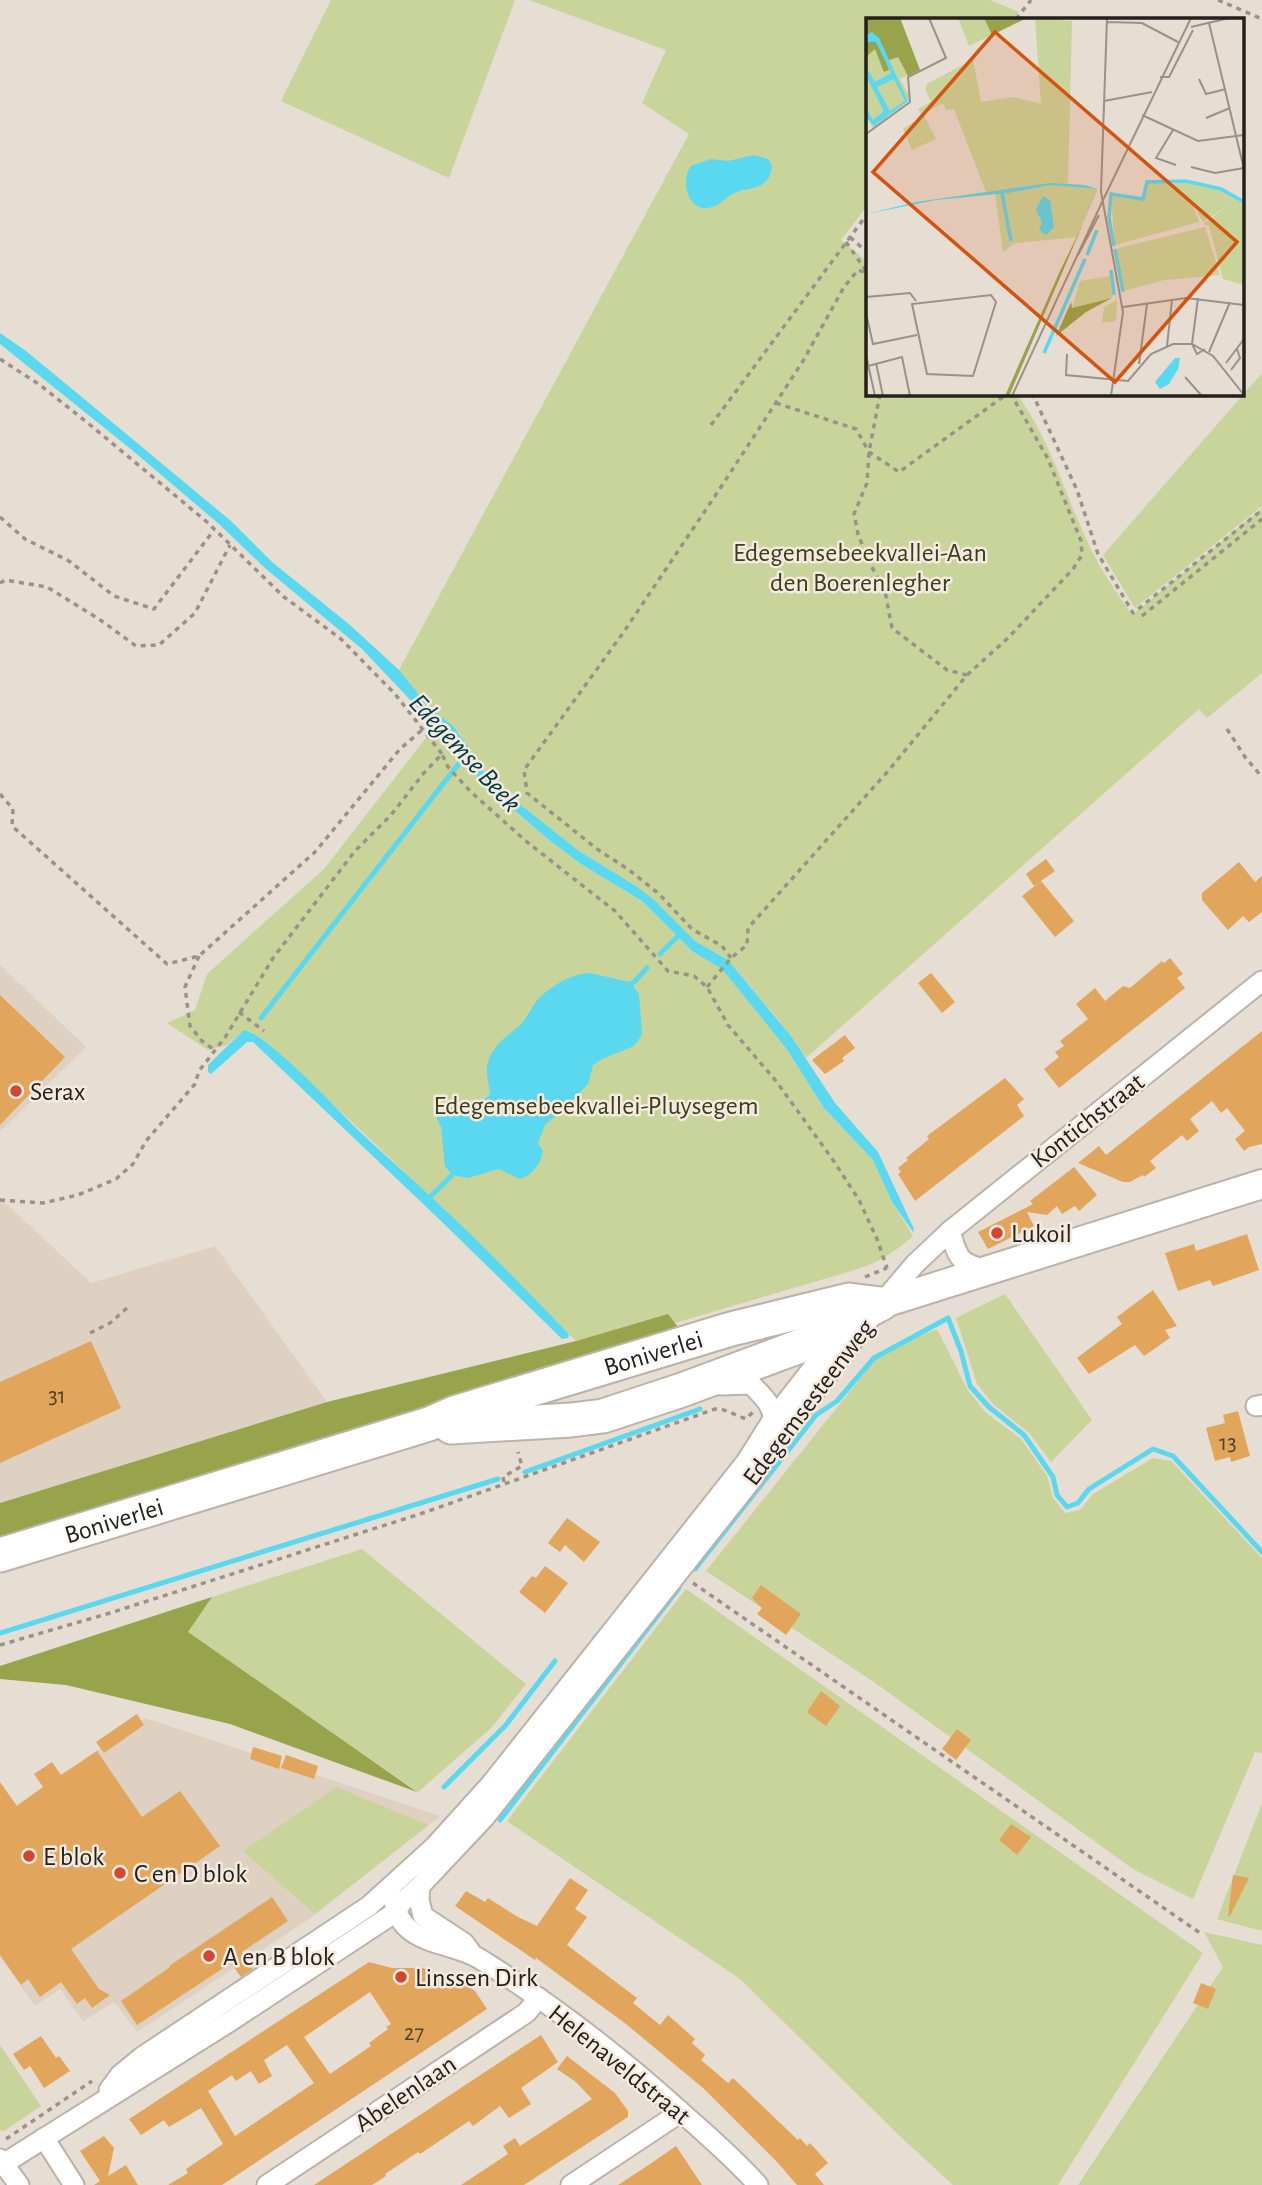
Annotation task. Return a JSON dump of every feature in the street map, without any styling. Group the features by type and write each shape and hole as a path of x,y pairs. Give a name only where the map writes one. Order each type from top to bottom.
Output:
{"highway":[{"name":"Boniverlei","path":"429,1424 447,1427 603,1416 803,1345 865,1302"},
{"name":"Boniverlei","path":"0,1555 429,1424 454,1413 597,1368 731,1329 865,1302"}],"main road":[{"name":"Boniverlei","path":"865,1302 990,1270 1262,1184"}],"street":[{"name":"Kontichstraat","path":"865,1302 1262,981"},
{"path":"950,1231 960,1258 970,1267 990,1270"},
{"name":"Kontichstraat","path":"865,1302 877,1290 915,1264"},
{"name":"Edegemsesteenweg","path":"1,2163 229,2022 396,1912 394,1900 458,1833 500,1773 730,1482 773,1419 865,1302"},
{"name":"Edegemsesteenweg","path":"458,1833 484,1818 752,1478 865,1302"},
{"name":"Boniverlei","path":"681,1390 736,1383 751,1384 766,1400"},
{"path":"766,1400 773,1411 773,1419"},
{"name":"Edegemsesteenweg","path":"98,2104 120,2075 142,2057 412,1880"},
{"name":"Helenaveldstraat","path":"412,1880 423,1916 464,1943 473,1955"},
{"name":"Helenaveldstraat","path":"396,1912 413,1933 437,1945 473,1955 539,1998 614,2053 758,2185"},
{"name":"Abelenlaan","path":"267,2185 526,2013 539,1998"},
{"path":"571,2185 669,2120 679,2110"},
{"path":"44,2138 74,2185"},
{"path":"1,2163 19,2185"}],"path":[{"path":"1017,18 1031,0"},
{"path":"1218,0 1262,19"},
{"path":"711,425 866,216"},
{"path":"850,237 866,251"},
{"path":"846,242 866,270"},
{"path":"731,960 722,946 692,929 675,909 639,877 588,842 527,793 524,769 623,633 776,403 844,287 858,270 866,272"},
{"path":"0,359 40,385 89,424 214,529 284,597 341,639 395,694 442,754 448,767 471,792 527,842 615,911 668,971 694,976 707,987 728,1024 776,1081 834,1160 859,1200 887,1268"},
{"path":"880,396 869,452 867,483 854,514 858,534 885,591 892,628 947,670 967,675"},
{"path":"776,403 856,429 869,452 899,472 1006,396"},
{"path":"707,987 747,945 748,928 889,770 967,675 1009,638 1073,569 1082,555 1081,541 1048,459 1010,396"},
{"path":"1033,396 1077,490 1098,554 1133,613 1262,510"},
{"path":"0,517 25,539 69,561 114,596 154,609 214,529"},
{"path":"1142,616 1262,519"},
{"path":"1081,541 1091,537"},
{"path":"0,583 5,580 47,587 136,646 159,645 195,613 230,545"},
{"path":"1227,729 1262,777"},
{"path":"216,1051 202,1041 190,1026 186,987 199,956 315,852 400,749 422,730"},
{"path":"0,1200 43,1203 78,1195 117,1179 133,1164 146,1141 195,1084 199,1071 216,1051 272,958 355,852 391,815 442,754"},
{"path":"0,794 13,808 12,826 166,964 199,956"},
{"path":"239,1012 264,1031"},
{"path":"90,1334 127,1308"},
{"path":"0,1645 110,1613 423,1513 715,1409 746,1419 766,1400"},
{"path":"504,1482 503,1477 522,1466 518,1452"},
{"path":"678,1573 1200,1933"}],"shaded area":[{"path":"0,965 86,1047 0,1132"},
{"path":"0,1198 91,1283 215,1246 327,1402 0,1503"},
{"path":"145,1718 440,1816 309,1919 137,2032 114,2002 83,2021 60,1989 35,2006 0,1957 0,1816"}],"green space":[{"path":"331,0 515,0 449,178 281,101"},
{"name":"Edegemsebeekvallei-Aan den Boerenlegher","path":"529,0 990,0 1019,12 1014,18 866,18 866,208 841,240 866,260 866,396 1018,396 1049,450 1093,554 1132,615 1262,508 1262,673 1207,718 1199,709 806,1058 781,1023 728,960 695,941 636,886 579,851 493,783 478,765 460,734 430,708 399,670 689,134 642,103 666,50"},
{"path":"1262,373 1262,506 1135,608 1103,555"},
{"name":"Edegemsebeekvallei-Pluysegem","path":"436,725 460,750 481,781 549,840 581,864 642,901 692,951 722,969 786,1048 824,1108 873,1160 892,1202 913,1236 887,1255 858,1269 675,1323 668,1314 576,1341 442,1207 270,1045 244,1030 227,1045 208,1050 167,1023 195,1010 207,974 324,869"},
{"path":"1005,1294 1092,1420 1051,1462 1029,1433 993,1404 977,1384 956,1318"},
{"path":"668,1314 682,1332 451,1396 423,1410 0,1539 0,1503 327,1402 576,1341"},
{"path":"937,1329 967,1389 985,1412 1021,1439 1047,1476 1053,1498 1065,1513 1080,1510 1093,1494 1153,1458 1171,1461 1262,1558 1262,1753 1255,1752 1193,1899 1133,1869 874,1682 706,1571 875,1360 899,1344"},
{"path":"362,1549 526,1684 492,1727 418,1792 187,1632 212,1597"},
{"path":"686,1589 1203,1953 1058,2185 953,2185 740,1979 507,1821"},
{"path":"212,1597 188,1632 417,1792 230,1724 66,1685 0,1679 0,1666"},
{"path":"336,1787 429,1825 315,1914 243,1851"},
{"path":"1262,1803 1262,1931 1217,1919"},
{"path":"1204,1932 1262,1945 1262,2185 1078,2185 1223,1967"},
{"path":"0,2045 41,2106 4,2131 0,2130"}],"water":[{"path":"754,155 768,159 772,166 770,175 762,185 737,192 707,208 694,204 690,199 686,178 691,166 711,159 728,161"},
{"path":"0,333 26,351 231,521 272,562 350,625 399,670 430,708 453,726 493,783 579,851 636,886 695,941 728,960 791,1036 835,1103 878,1152 914,1229 913,1232 892,1202 873,1160 824,1108 786,1048 722,969 692,951 642,901 581,864 490,789 481,781 450,738 362,649 265,568 219,524 132,450 0,344"},
{"path":"590,973 630,982 639,994 642,1035 634,1046 593,1065 588,1084 545,1125 538,1143 543,1151 542,1155 529,1175 520,1179 499,1169 468,1178 452,1175 445,1166 438,1113 476,1105 490,1094 487,1066 497,1046 522,1023 538,999 549,989 569,978"},
{"path":"244,1030 269,1044 317,1088 506,1269 569,1334 568,1338 562,1339 253,1042 247,1042 211,1074 208,1072 208,1065"}],"building":[{"path":"1046,859 1055,871 1034,886 1026,874"},
{"path":"1239,862 1255,882 1262,876 1262,912 1249,922 1243,916 1228,930 1202,900 1202,893"},
{"path":"1041,881 1074,921 1055,937 1022,896"},
{"path":"1170,958 1183,974 1177,978 1185,988 1059,1088 1044,1069 1059,1057 1055,1052 1064,1046 1060,1041 1088,1019 1076,1004 1095,988 1105,1001 1123,986 1130,988 1162,961 1164,963"},
{"path":"931,973 955,1002 942,1013 918,983"},
{"name":"Serax","path":"0,995 65,1057 0,1125"},
{"path":"1262,1031 1262,1144 1244,1151 1235,1139 1245,1131 1227,1108 1221,1113 1212,1101 1190,1119 1199,1131 1187,1141 1182,1135 1150,1161 1156,1168 1144,1177 1143,1175 1130,1182 1123,1182 1078,1163 1099,1146 1106,1155"},
{"path":"845,1035 855,1048 842,1058 844,1061 825,1074 812,1060"},
{"path":"1005,1078 1024,1099 1017,1105 1024,1116 915,1201 898,1174 901,1172 898,1168 929,1139 927,1136"},
{"path":"1074,1167 1097,1195 1079,1211 1075,1206 1062,1214 1057,1206 1047,1215 1027,1212 1034,1226 988,1249 978,1232 1033,1204 1030,1201"},
{"path":"1247,1234 1259,1270 1213,1286 1210,1280 1178,1291 1165,1253 1194,1244 1196,1251"},
{"path":"1153,1290 1177,1326 1165,1330 1170,1338 1144,1356 1135,1345 1089,1374 1077,1358 1122,1324 1117,1317"},
{"path":"91,1341 121,1408 0,1463 0,1382"},
{"path":"1238,1411 1250,1456 1231,1462 1230,1457 1215,1461 1206,1428 1225,1423 1223,1415"},
{"path":"567,1518 600,1542 584,1562 565,1545 560,1552 548,1543"},
{"path":"545,1566 568,1583 545,1613 519,1592 532,1576 536,1578"},
{"path":"761,1585 801,1614 786,1635 757,1614 762,1608 752,1598"},
{"path":"821,1691 840,1706 826,1726 807,1712"},
{"path":"137,1714 144,1725 104,1753 96,1742"},
{"path":"957,1729 971,1740 956,1760 942,1749"},
{"path":"253,1747 282,1756 279,1769 250,1759"},
{"path":"97,1751 142,1817 180,1791 220,1846 71,1949 99,1989 110,1995 92,2008 85,1998 77,2004 61,1982 40,1997 28,1979 21,1985 0,1955 0,1782 17,1806 43,1787 34,1774 52,1762 61,1775"},
{"path":"286,1755 318,1766 314,1779 281,1768"},
{"path":"1011,1824 1031,1837 1017,1855 999,1840"},
{"path":"1233,1875 1249,1878 1228,1916"},
{"path":"570,1878 588,1890 575,1909 587,1917 567,1945 637,1998 633,2003 660,2025 668,2015 695,2039 692,2043 705,2055 701,2060 728,2083 733,2078 798,2140 800,2138 807,2146 810,2143 828,2163 815,2174 824,2185 797,2185 703,2088 626,2024 536,1958 535,1960 455,1906 466,1891 485,1902 488,1898 537,1926"},
{"name":"A en B blok","path":"272,1897 288,1921 242,1952 253,1969 241,1977 231,1963 137,2025 121,2001"},
{"path":"369,1962 392,1968 423,1968 464,1983 475,1991 487,2009 222,2185 168,2185 188,2173 186,2169 223,2144 201,2108 169,2127 164,2120 141,2135 129,2119","holes":["370,1992 391,2024 369,2043 371,2046 330,2074 304,2037","287,2045 314,2083 235,2136 208,2091 232,2075 236,2081 251,2071 259,2084 272,2076 264,2060"]},
{"path":"1201,1983 1216,1989 1208,2009 1193,2003"},
{"path":"541,2035 558,2062 521,2088 531,2104 509,2118 500,2106 473,2126 469,2121 420,2154 418,2152 372,2185 314,2185"},
{"path":"41,2036 56,2058 59,2056 70,2071 44,2088 30,2066 24,2070 13,2054"},
{"path":"567,2056 615,2093 628,2111 628,2117 524,2185 461,2185 508,2154 503,2146 515,2138 520,2146 592,2099 576,2082 557,2069"},
{"path":"104,2136 114,2148 108,2176 126,2165 138,2185 94,2185 100,2181 80,2151"},
{"path":"676,2146 702,2185 618,2185 650,2164"}],"waterway":[{"path":"261,1018 464,757"},
{"path":"660,954 680,934"},
{"path":"632,984 647,968"},
{"path":"427,1200 452,1175"},
{"name":"Edegemse Beek","path":"695,1569 816,1415 837,1401 874,1358 948,1318 961,1351 970,1386 989,1407 1024,1435 1053,1477 1057,1495 1067,1507 1078,1503 1089,1489 1153,1449 1173,1456 1262,1552"},
{"path":"525,1472 700,1409"},
{"path":"0,1633 498,1479"},
{"path":"500,1820 679,1588"},
{"path":"444,1787 505,1726 555,1661"}],"place":[{"name":"Serax","path":"16,1091"},
{"name":"Lukoil","path":"997,1233"},
{"name":"E blok","path":"29,1856"},
{"name":"C en D blok","path":"120,1873"},
{"name":"A en B blok","path":"209,1956"},
{"name":"Linssen Dirk","path":"401,1977"}]}
